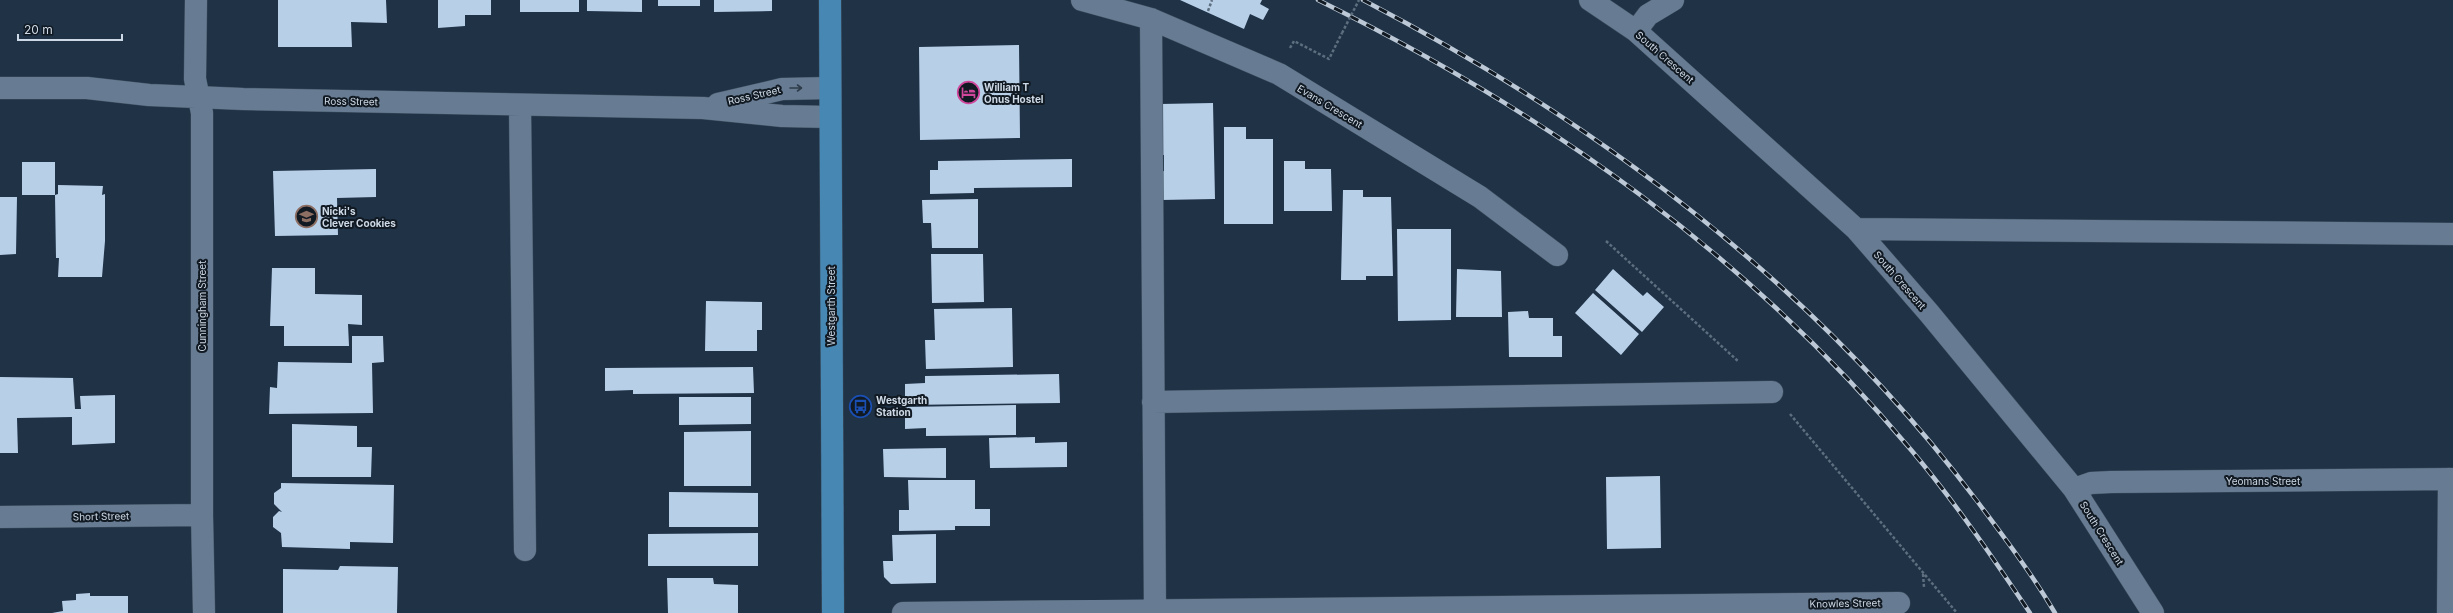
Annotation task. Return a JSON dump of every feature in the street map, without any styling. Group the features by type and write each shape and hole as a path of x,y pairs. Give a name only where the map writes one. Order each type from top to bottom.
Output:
{"main road":[{"name":"Westgarth Street","path":"830,0 833,613"}],"street":[{"name":"Cunningham Street","path":"196,0 195,79 199,97 202,143 202,515 204,613"},
{"name":"Evans Crescent","path":"1082,0 1151,19 1279,74 1480,197 1557,255"},
{"name":"South Crescent","path":"1590,0 1636,31 1856,229 1929,313 2074,489 2153,613"},
{"path":"1636,31 1648,15 1672,0"},
{"path":"1151,19 1155,612"},
{"name":"Ross Street","path":"0,88 87,88 149,95 199,97 703,108 782,116 830,117"},
{"name":"Ross Street","path":"703,108 782,89 830,88"},
{"path":"520,105 525,550"},
{"path":"1856,229 2453,234"},
{"path":"1153,402 1772,392"},
{"path":"2448,613 2451,479"},
{"name":"Yeomans Street","path":"2074,489 2091,484 2111,482 2451,479"},
{"name":"Short Street","path":"0,517 202,515"},
{"name":"Knowles Street","path":"903,613 1155,612 1899,603"}],"path":[{"path":"1207,13 1212,0"},
{"path":"1294,40 1329,59 1359,0"},
{"path":"1606,241 1772,392 1956,613"}],"building":[{"path":"278,0 386,0 387,23 351,22 352,47 278,47"},
{"path":"438,0 491,0 491,15 465,15 465,26 438,28"},
{"path":"520,0 579,0 579,12 520,12"},
{"path":"587,0 642,0 642,12 587,11"},
{"path":"658,0 700,0 700,6 658,6"},
{"path":"714,0 772,0 772,11 714,12"},
{"path":"1180,0 1262,0 1260,4 1269,9 1263,20 1250,14 1244,29"},
{"name":"William T Onus Hostel","path":"1019,45 1020,138 920,140 919,47"},
{"path":"1213,103 1215,199 1161,200 1160,172 1164,171 1164,155 1160,155 1160,104"},
{"path":"1224,127 1246,127 1246,139 1273,139 1273,224 1224,224"},
{"path":"1072,159 1072,187 974,188 974,193 930,194 930,170 938,170 938,161"},
{"path":"1284,161 1305,161 1305,169 1331,169 1332,211 1284,211"},
{"path":"22,162 55,162 55,195 22,195"},
{"name":"Nicki's Clever Cookies","path":"376,169 376,197 337,198 338,235 275,236 273,171"},
{"path":"58,185 103,186 102,195 105,194 105,241 102,277 58,277 59,258 56,258 55,195 58,194"},
{"path":"1343,190 1363,190 1363,197 1391,197 1393,276 1366,276 1366,280 1341,280"},
{"path":"0,197 17,197 16,254 0,255"},
{"path":"978,199 978,248 932,248 931,223 923,223 922,200"},
{"path":"1397,229 1451,229 1451,320 1398,321"},
{"path":"931,254 983,254 984,302 932,303"},
{"path":"272,268 315,268 315,294 362,295 362,325 348,324 349,346 284,346 284,326 270,326"},
{"path":"1457,269 1501,271 1502,317 1456,317"},
{"path":"1613,269 1643,296 1647,292 1664,307 1642,332 1595,290"},
{"path":"1593,293 1639,334 1621,355 1575,313"},
{"path":"706,301 762,302 762,330 757,330 757,351 705,351"},
{"path":"1012,308 1013,367 926,369 925,340 935,340 934,309"},
{"path":"1528,311 1529,318 1553,318 1553,336 1562,336 1562,357 1509,357 1508,312"},
{"path":"352,336 383,336 384,362 372,363 373,413 269,414 270,387 277,388 278,362 352,363"},
{"path":"753,367 754,393 633,394 633,390 605,391 605,368"},
{"path":"1059,374 1060,403 905,405 905,384 925,383 925,376"},
{"path":"0,377 73,378 75,409 81,409 80,396 115,395 115,443 72,445 72,417 17,418 18,453 0,453"},
{"path":"679,397 751,397 751,424 679,425"},
{"path":"1016,405 1016,435 926,436 926,428 905,429 905,407"},
{"path":"292,424 357,426 357,447 372,447 371,477 292,477"},
{"path":"751,431 751,486 684,486 684,432"},
{"path":"1035,437 1035,443 1067,442 1067,467 990,468 989,438"},
{"path":"946,448 946,478 884,477 883,449"},
{"path":"1660,476 1661,548 1607,549 1606,477"},
{"path":"908,480 975,480 975,509 990,509 990,526 955,526 955,530 899,531 899,510 909,510"},
{"path":"281,483 394,485 393,543 350,542 350,549 282,547 281,533 273,527 273,517 279,511 282,512 274,504 274,493 281,488"},
{"path":"669,492 758,493 758,527 669,527"},
{"path":"758,533 758,566 648,566 648,534"},
{"path":"936,534 936,583 891,584 884,577 883,561 893,561 892,535"},
{"path":"340,566 398,567 397,613 283,613 283,569 338,570"},
{"path":"667,578 713,578 714,584 738,585 738,613 668,613"},
{"path":"90,593 90,596 128,596 128,613 52,613 63,611 62,601 76,600 76,594"}],"railway":[{"path":"1318,0 1403,44 1484,90 1563,140 1639,194 1712,252 1782,313 1848,380 1912,451 1928,470 1988,551 2030,613"},
{"path":"1363,0 1451,48 1537,100 1619,156 1698,216 1774,281 1846,349 1914,423 1977,501 2027,570 2055,613"}],"place":[{"name":"William T Onus Hostel","path":"969,93"},
{"name":"Nicki's Clever Cookies","path":"306,217"},
{"name":"Westgarth Station","path":"860,406"}]}
